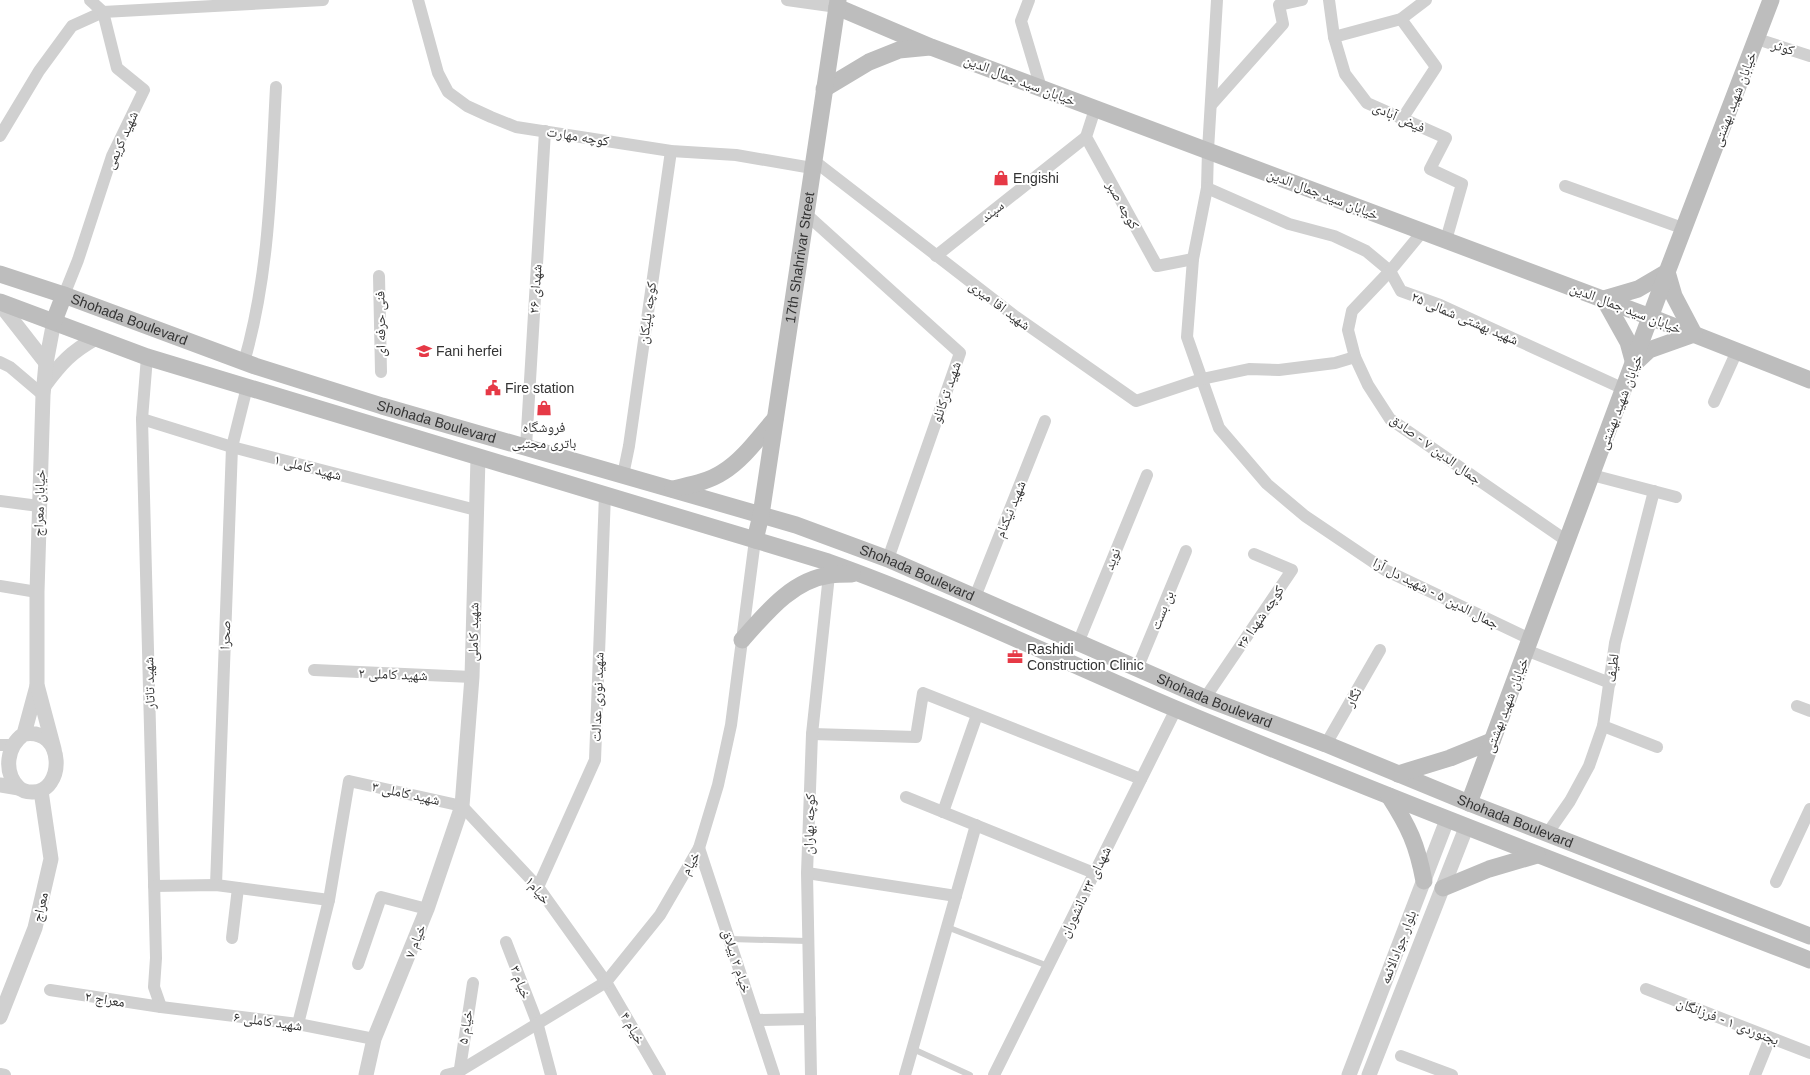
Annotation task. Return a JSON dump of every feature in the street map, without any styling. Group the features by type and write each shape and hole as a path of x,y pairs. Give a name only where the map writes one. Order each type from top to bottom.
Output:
{"main road":[{"name":"خیابان شهید بهشتی","path":"1466,828 1468,804 1634,364 1667,272 1685,229 1771,0"},
{"name":"خیابان سید جمال الدین","path":"837,4 931,46 1095,109 1604,299 1810,380"},
{"name":"17th Shahrivar Street","path":"756,540 761,515 837,4"},
{"path":"824,89 869,62 899,50 931,46"},
{"path":"1667,272 1674,296 1694,334 1649,350 1634,364 1628,342 1604,299 1638,289 1667,272"},
{"name":"Shohada Boulevard","path":"0,274 64,295 244,362 382,406 796,525 888,559 1205,698 1326,744 1468,804 1810,936"},
{"path":"54,321 64,295"},
{"name":"Shohada Boulevard","path":"0,303 54,321 147,357 478,458 605,494 756,540 835,570 861,574 1176,709 1466,828 1810,960"},
{"path":"671,489 704,481 723,472 744,453 775,419"},
{"path":"689,520 698,512 699,502 697,496"},
{"path":"742,640 780,599 804,583 835,570 841,553 844,549 852,546"},
{"path":"1398,774 1450,758 1492,741"},
{"path":"1390,796 1406,822 1419,852 1424,880"},
{"path":"1447,820 1468,804"},
{"path":"1443,888 1489,869 1537,855"}],"street":[{"path":"90,0 103,12"},
{"path":"0,136 39,71 72,26 103,12 323,0"},
{"name":"کوچه مهارت","path":"418,0 438,73 448,92 467,106 510,125 671,151 736,155 813,164"},
{"path":"787,0 837,4"},
{"path":"1029,0 1021,21 1041,88"},
{"name":"جمال الدین ۵ - شهید دل آرا","path":"1217,0 1207,188 1193,258 1187,337 1219,428 1267,484 1305,516 1386,570 1528,644 1610,683"},
{"path":"1211,105 1283,24 1278,5 1302,0"},
{"name":"فیض آبادی","path":"1329,0 1334,37 1345,74 1367,103 1446,138 1430,169 1462,184 1446,240"},
{"path":"1334,37 1401,19 1426,0"},
{"name":"شهید کریمی","path":"64,295 78,260 112,156 144,90 118,68 103,12"},
{"path":"1401,19 1436,67 1402,119"},
{"name":"کوثر","path":"1756,39 1810,56"},
{"path":"244,362 254,328 268,239 276,87"},
{"path":"1086,137 1095,109"},
{"name":"شهدای ۲۶","path":"526,448 545,131"},
{"name":"سپند","path":"936,256 1086,137"},
{"name":"کوچه صبر","path":"1086,137 1157,266 1193,258"},
{"name":"کوچه پلیکان","path":"623,475 629,446 671,151"},
{"name":"شهید اقا میری","path":"813,164 1016,317 1136,401 1202,379"},
{"path":"1565,186 1685,229"},
{"name":"۲۵ شهید بهشتی شمالی","path":"1207,188 1289,224 1334,236 1366,251 1390,271 1401,291 1440,305 1624,389"},
{"name":"شهید ترکانلو","path":"806,214 960,353 888,559"},
{"name":"جمال الدین ۷ - صادق","path":"1423,231 1390,271 1352,311 1348,330 1354,357 1368,385 1390,419 1567,541"},
{"name":"فنی حرفه ای","path":"379,276 382,372"},
{"path":"0,303 46,363"},
{"name":"خیابان معراج","path":"37,686 36,592 44,391 46,363 54,321"},
{"path":"0,362 10,367 44,391 60,365 76,349 96,338"},
{"path":"1714,402 1737,351"},
{"name":"شهید تاتار","path":"147,357 142,419 156,958 154,987 161,1007"},
{"path":"1202,379 1250,370 1279,370 1335,363 1354,357"},
{"name":"صحرا","path":"216,885 232,448 247,387"},
{"name":"شهید کاملی ۱","path":"142,419 232,448 476,510"},
{"name":"شهید نیکنام","path":"975,597 1045,421"},
{"name":"شهید کاملی","path":"462,806 472,677 478,458"},
{"name":"نوید","path":"1078,643 1147,475"},
{"path":"1592,475 1676,497"},
{"name":"لطیف","path":"1547,834 1570,801 1589,766 1603,726 1610,683 1614,642 1654,491"},
{"name":"شهید نوری عدالت","path":"538,887 595,760 605,494"},
{"path":"0,501 39,506"},
{"name":"خیام","path":"446,1075 459,1073 537,1022 606,982 660,915 699,848 718,785 731,725 756,540"},
{"name":"بن بست","path":"1137,669 1186,551"},
{"name":"کوچه شهدا ۳۶","path":"1205,698 1292,570 1254,554"},
{"name":"کوچه بهاران","path":"811,1075 807,873 812,734 835,570"},
{"path":"0,586 36,592"},
{"name":"نگار","path":"1326,744 1380,650"},
{"name":"شهید کاملی ۲","path":"314,670 472,677"},
{"path":"24,734 37,686"},
{"path":"0,785 19,788 26,792 41,792 48,787 55,774 56,762 54,749 37,686"},
{"path":"812,734 916,737 923,693 1141,779"},
{"path":"1797,706 1810,711"},
{"name":"شهدای ۲۳ دانشوران","path":"994,1075 1176,709"},
{"path":"943,812 977,715"},
{"path":"1603,726 1657,747"},
{"path":"19,788 9,770 6,748 24,734 39,733 46,737 54,749"},
{"name":"شهید کاملی ۳","path":"329,900 349,781 462,806"},
{"name":"معراج","path":"0,1017 35,928 51,859 41,792"},
{"path":"906,797 1094,873"},
{"name":"خیام۱","path":"462,806 538,887 606,982"},
{"name":"خیام ۷","path":"366,1075 374,1039 427,909 462,806"},
{"path":"1776,882 1810,810"},
{"name":"بلوار جوادالائمه","path":"1349,1075 1447,820"},
{"path":"905,1075 976,825"},
{"name":"بلوار جوادالائمه","path":"1369,1075 1466,828"},
{"name":"خیام ۲ ییلاق","path":"699,848 774,1075"},
{"path":"807,873 956,896"},
{"path":"154,886 216,885 329,900 298,1024"},
{"path":"232,938 238,888"},
{"path":"358,964 382,897 427,909"},
{"name":"خیام ۳","path":"506,942 537,1022 551,1075"},
{"name":"خیام ۴","path":"606,982 660,1075"},
{"name":"خیام ۵","path":"459,1073 472,983"},
{"name":"بجنوردی ۱ - فرزانگان","path":"1646,989 1810,1053"},
{"name":"معراج ۲","path":"50,990 161,1007"},
{"name":"شهید کاملی ۶","path":"161,1007 298,1024 374,1039"},
{"path":"756,1020 810,1019"},
{"path":"1755,1075 1770,1038"},
{"path":"1401,1056 1452,1075"},
{"path":"0,1074 5,1075"}],"lane":[{"path":"947,927 1048,966"},
{"path":"730,939 808,941"},
{"path":"913,1049 970,1075"}],"place":[{"name":"Engishi","path":"1001,178"},
{"name":"Fani herfei","path":"424,351"},
{"name":"Fire station","path":"493,388"},
{"name":"فروشگاه باتری مجتبی","path":"544,408"},
{"name":"Rashidi Construction Clinic","path":"1015,657"}]}
